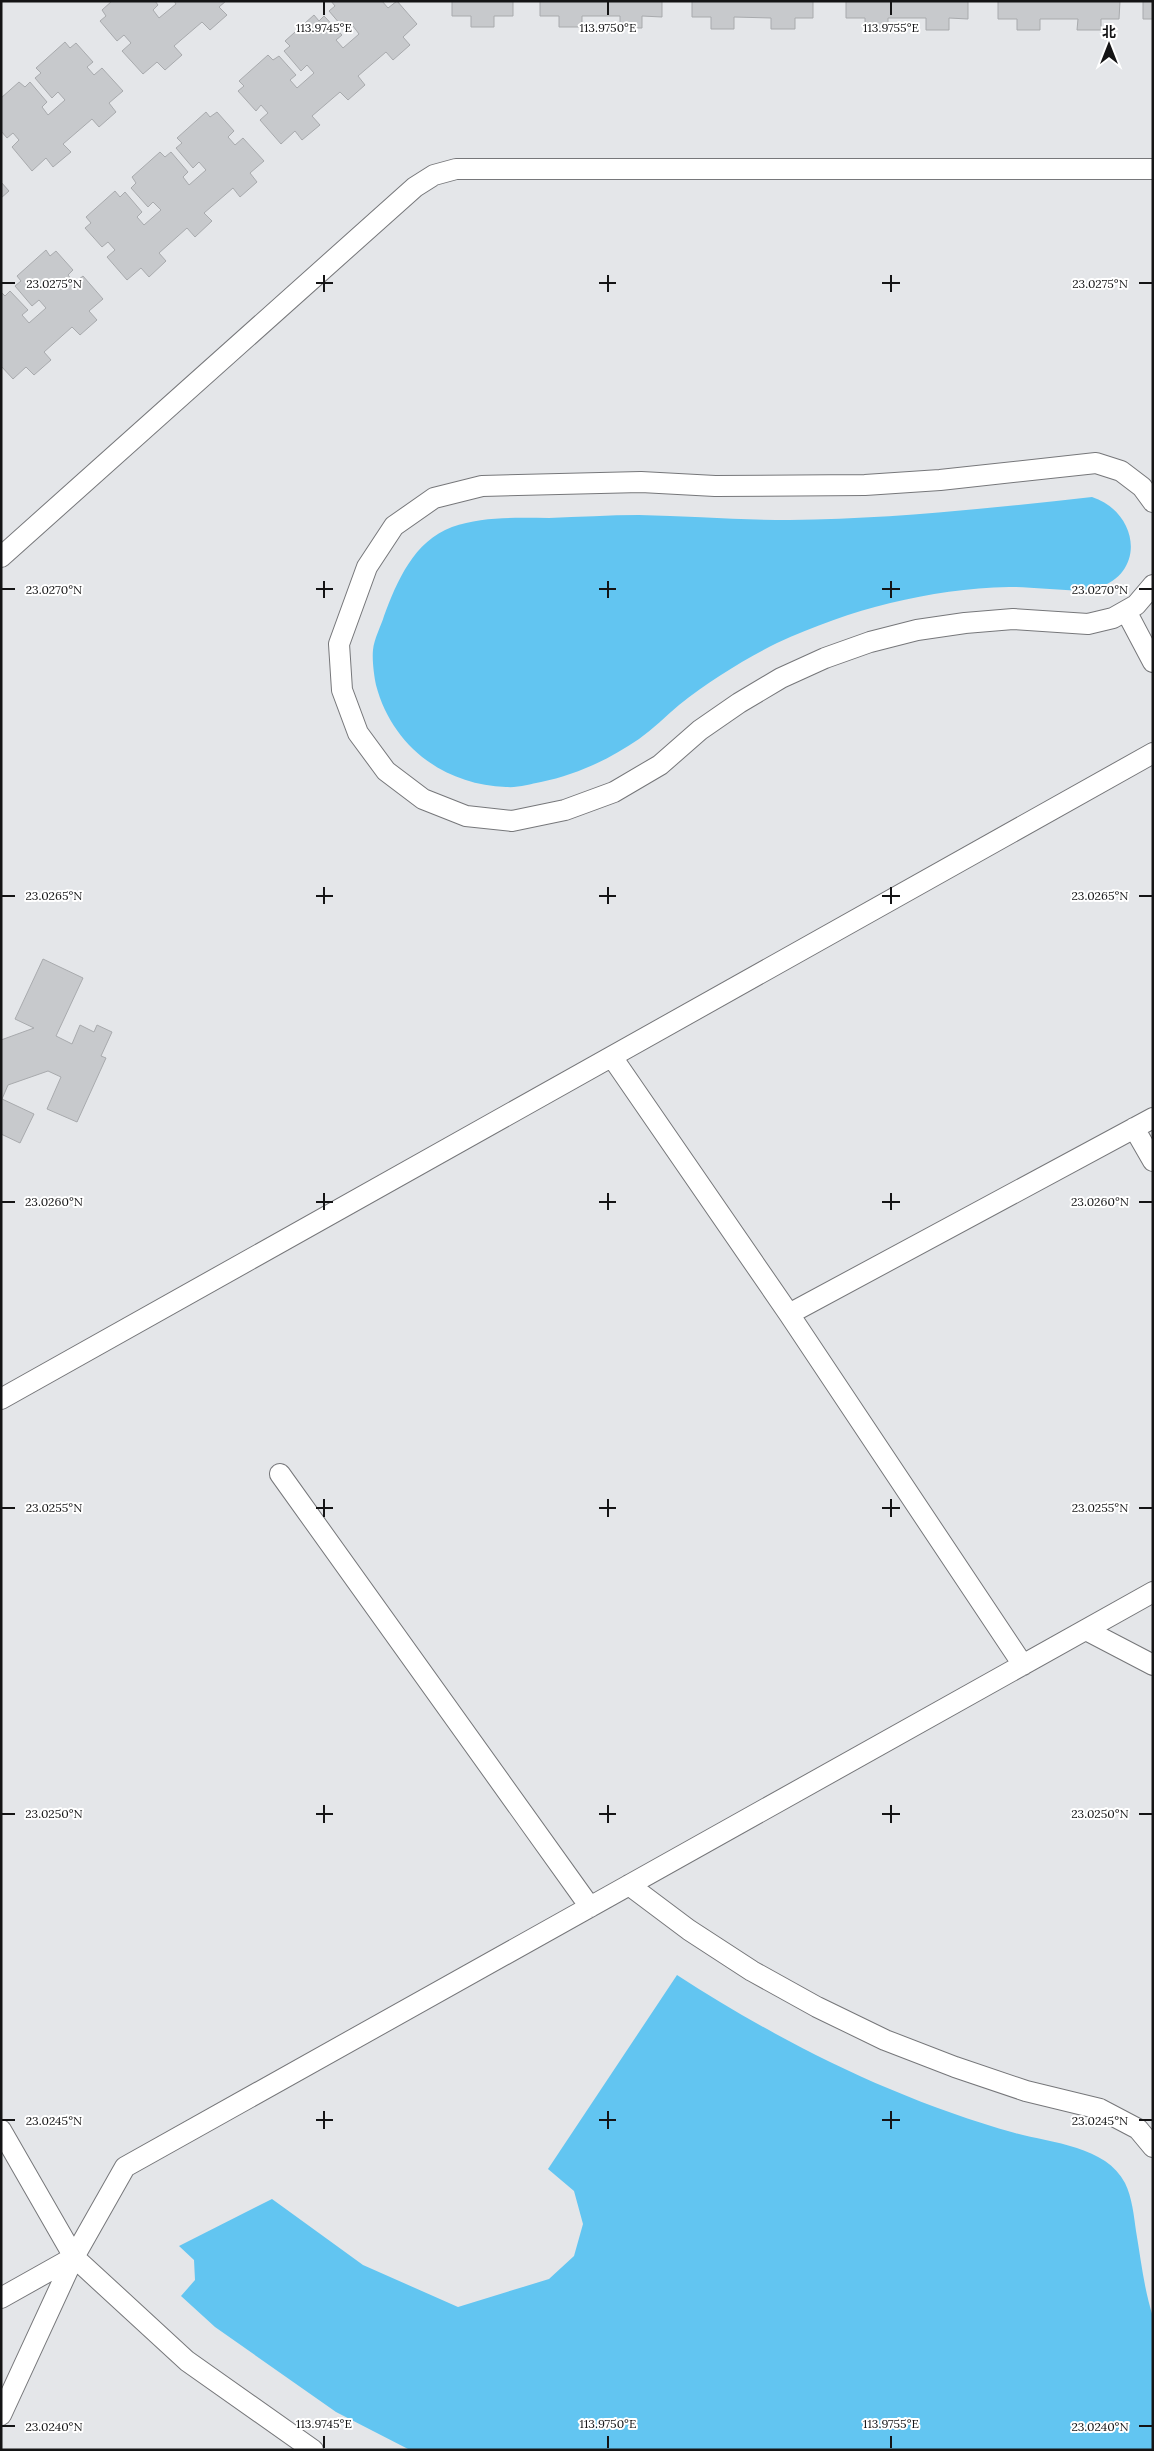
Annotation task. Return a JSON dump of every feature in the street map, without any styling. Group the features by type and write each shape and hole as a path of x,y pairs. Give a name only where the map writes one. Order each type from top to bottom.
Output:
{"lane":[{"path":"1,557 415,187 434,175 456,170 1153,170"},
{"path":"1153,502 1142,487 1121,471 1096,463 940,480 865,485 725,486 640,482 482,486 434,498 394,526 367,567 339,644 342,690 358,733 386,771 423,799 457,813 466,816 512,821 565,810 614,792 660,765 700,730 739,703 798,670 825,658 870,642 917,630 965,622 1013,620 1088,624 1113,618 1126,611 1136,605 1153,585"},
{"path":"1126,611 1153,662"},
{"path":"1,1400 1153,753"},
{"path":"612,1057 789,1314 1022,1665"},
{"path":"789,1314 1153,1118"},
{"path":"1134,1128 1153,1161"},
{"path":"280,1474 590,1907"},
{"path":"1,2415 74,2257 125,2167 1153,1592"},
{"path":"1086,1630 1153,1665"},
{"path":"629,1885 689,1930 752,1971 817,2008 885,2040 955,2068 1026,2091 1100,2108 1138,2129 1153,2147"},
{"path":"1,2130 74,2257 187,2361 313,2450"},
{"path":"1,2298 74,2257"}],"water":[{"path":"1092,497 1107,505 1119,515 1127,528 1131,542 1130,556 1124,569 1114,580 1090,590 1009,587 949,592 890,603 833,620 777,643 752,656 702,688 628,746 604,760 554,779 506,787 483,785 462,779 442,770 408,744 394,726 384,707 376,685 373,654 376,637 401,576 417,552 427,542 439,533 464,523 500,518 628,515 771,520 866,518"},
{"path":"677,1975 757,2024 840,2067 926,2104 1015,2133 1076,2148 1105,2161 1116,2171 1125,2183 1131,2200 1145,2285 1153,2317 1153,2450 410,2450 336,2412 215,2327 181,2296 195,2280 194,2260 179,2246 272,2199 363,2265 458,2307 549,2279 574,2256 583,2224 574,2191 548,2169"}],"building":[{"path":"112,1 155,1 158,5 153,10 159,18 176,4 174,1 226,1 219,7 227,15 210,30 202,22 174,46 182,55 165,70 157,62 143,74 122,51 131,43 124,35 117,41 100,21 106,16 102,10"},
{"path":"331,1 382,1 388,8 397,1 417,24 403,37 410,45 393,60 386,52 358,76 365,85 348,100 340,92 312,116 320,125 302,140 295,131 281,144 260,120 268,113 261,105 256,111 238,91 244,86 239,81 268,55 273,60 279,56 296,75 290,80 297,88 314,73 307,65 301,71 284,51 290,46 285,41 314,15 319,21 324,16 342,35 336,40 343,48 359,34 353,26 346,31 329,11 335,6"},
{"path":"452,1 513,1 513,16 494,16 494,27 471,27 471,16 452,16"},
{"path":"540,1 662,1 662,17 642,16 642,28 620,28 620,16 582,16 582,27 559,27 559,16 540,16"},
{"path":"692,1 813,1 813,18 795,18 795,29 771,29 771,18 734,17 734,29 711,29 711,17 692,17"},
{"path":"846,1 968,1 968,19 949,18 949,30 926,30 926,18 888,18 888,29 865,29 865,18 846,18"},
{"path":"998,1 1120,1 1119,19 1101,19 1101,30 1077,30 1078,19 1040,19 1040,30 1017,30 1017,19 998,19"},
{"path":"1143,1 1153,1 1153,19 1143,19"},
{"path":"65,42 70,48 76,43 93,62 87,67 94,75 102,68 123,91 109,103 116,112 99,127 92,119 63,144 71,152 53,167 46,158 32,171 12,147 19,140 13,133 7,138 1,131 1,98 19,82 25,87 30,82 47,102 42,107 48,115 65,100 58,92 52,98 35,78 41,73 36,68"},
{"path":"206,112 210,117 217,112 234,131 228,137 235,145 243,138 264,161 250,173 257,182 240,197 233,188 204,213 212,221 195,237 187,228 159,253 166,261 149,277 141,268 127,280 107,257 115,250 108,242 102,247 85,228 91,223 86,217 115,191 120,197 125,192 142,212 137,217 144,225 161,210 153,202 148,207 131,188 136,183 132,177 160,152 165,157 171,152 188,172 183,177 189,185 206,170 199,162 193,168 176,148 182,143 177,138"},
{"path":"1,182 9,191 1,198"},
{"path":"46,250 50,256 56,251 73,270 68,275 74,283 83,276 103,299 89,311 97,320 80,335 72,327 44,352 51,360 34,375 26,367 13,379 1,366 1,292 5,296 10,291 28,310 22,315 29,323 46,308 39,300 32,306 15,286 21,281 17,276"},
{"path":"43,959 83,978 56,1036 72,1044 80,1025 94,1032 97,1025 112,1032 101,1056 106,1058 77,1122 47,1109 61,1077 48,1071 8,1085 2,1099 34,1114 20,1143 1,1134 1,1040 34,1028 15,1019"}]}
